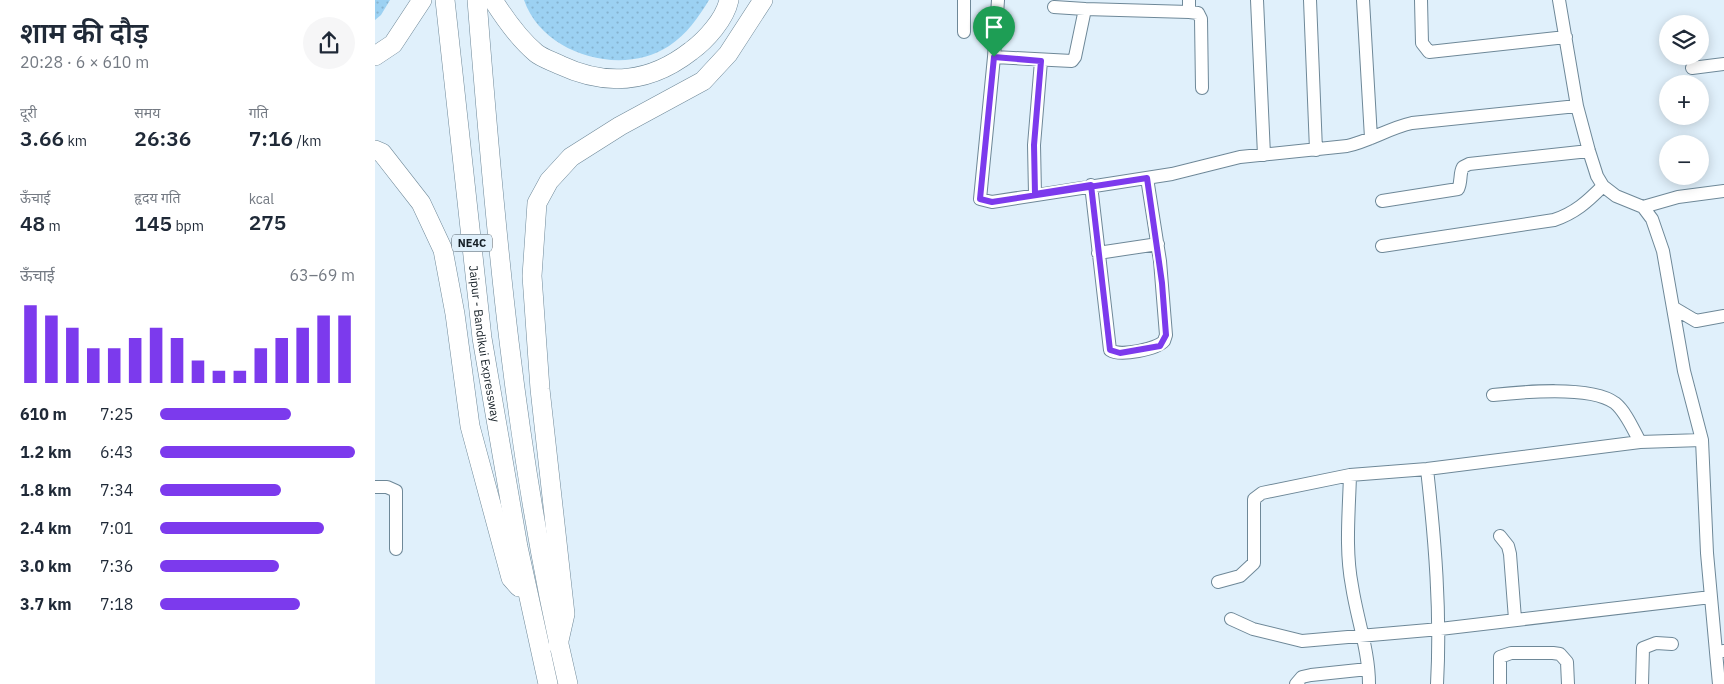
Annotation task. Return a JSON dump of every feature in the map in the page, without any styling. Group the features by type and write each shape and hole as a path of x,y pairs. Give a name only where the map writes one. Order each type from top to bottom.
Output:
{"highway":[{"path":"375,56 393,44 422,0"},
{"name":"Jaipur - Bandikui Expressway","path":"445,0 482,338 528,598 548,684"},
{"name":"Jaipur - Bandikui Expressway","path":"477,0 496,236 523,438 552,618 568,684"},
{"path":"493,0 507,23 537,54 578,74 605,80 639,78 677,62 698,46 715,26 729,0"},
{"path":"559,645 565,614 540,389 532,276 537,203 549,181 571,157 620,126 703,82 727,54 763,0"},
{"path":"375,150 382,153 421,203 443,250 455,314 470,426 511,578 528,598"}],"street":[{"path":"964,0 964,32"},
{"path":"998,0 980,199 992,202 1193,170 1220,161 1359,143 1396,126 1412,123 1577,106"},
{"path":"1257,0 1263,155"},
{"path":"1310,0 1316,150"},
{"path":"1363,0 1371,138"},
{"path":"1421,0 1422,43 1429,52 1566,37"},
{"path":"1559,0 1577,106 1597,176 1603,186 1617,196 1643,207 1652,219 1657,232 1674,308 1684,371 1702,440 1711,597 1720,652 1719,684"},
{"path":"1054,7 1085,9 1189,6 1198,13 1201,19 1202,88"},
{"path":"994,57 1041,61 1072,61 1075,57 1085,9"},
{"path":"1035,194 1034,145 1041,61"},
{"path":"1692,68 1724,64"},
{"path":"1382,201 1458,189 1461,183 1460,172 1463,167 1469,164 1589,151"},
{"path":"1091,185 1110,350 1120,353 1154,348 1164,341 1166,335 1158,244 1147,178"},
{"path":"1382,246 1554,220 1581,208 1603,186"},
{"path":"1643,207 1678,197 1724,192"},
{"path":"1098,253 1158,244"},
{"path":"1674,308 1696,321 1724,316"},
{"path":"1493,395 1547,390 1607,399 1615,403 1623,413 1640,442"},
{"path":"1218,582 1240,576 1253,563 1254,504 1257,495 1349,475 1427,469 1640,442 1702,440"},
{"path":"1427,469 1435,537 1440,629 1437,684"},
{"path":"1349,475 1349,559 1351,585 1362,636 1369,684"},
{"path":"375,487 387,487 396,491 396,549"},
{"path":"1500,536 1508,546 1510,554 1515,619"},
{"path":"1231,619 1253,629 1302,641 1440,629 1711,597"},
{"path":"1642,684 1643,648 1656,644 1672,644"},
{"path":"1500,684 1500,657 1511,653 1560,654 1565,658 1568,684"},
{"path":"1296,684 1303,677 1311,675 1368,669"}],"shaded area":[{"path":"375,0 390,0 381,15 375,20"},
{"path":"524,0 709,0 692,25 669,46 650,55 629,60 607,60 586,55 566,47 548,35 534,19"}],"route":[{"path":"994,57 980,199 984,202 992,202 1091,185 1147,178 1158,244 1162,283 1166,335 1160,346 1120,353 1110,350 1091,185 1035,194 1033,174 1034,145 1041,61 994,57"}]}
